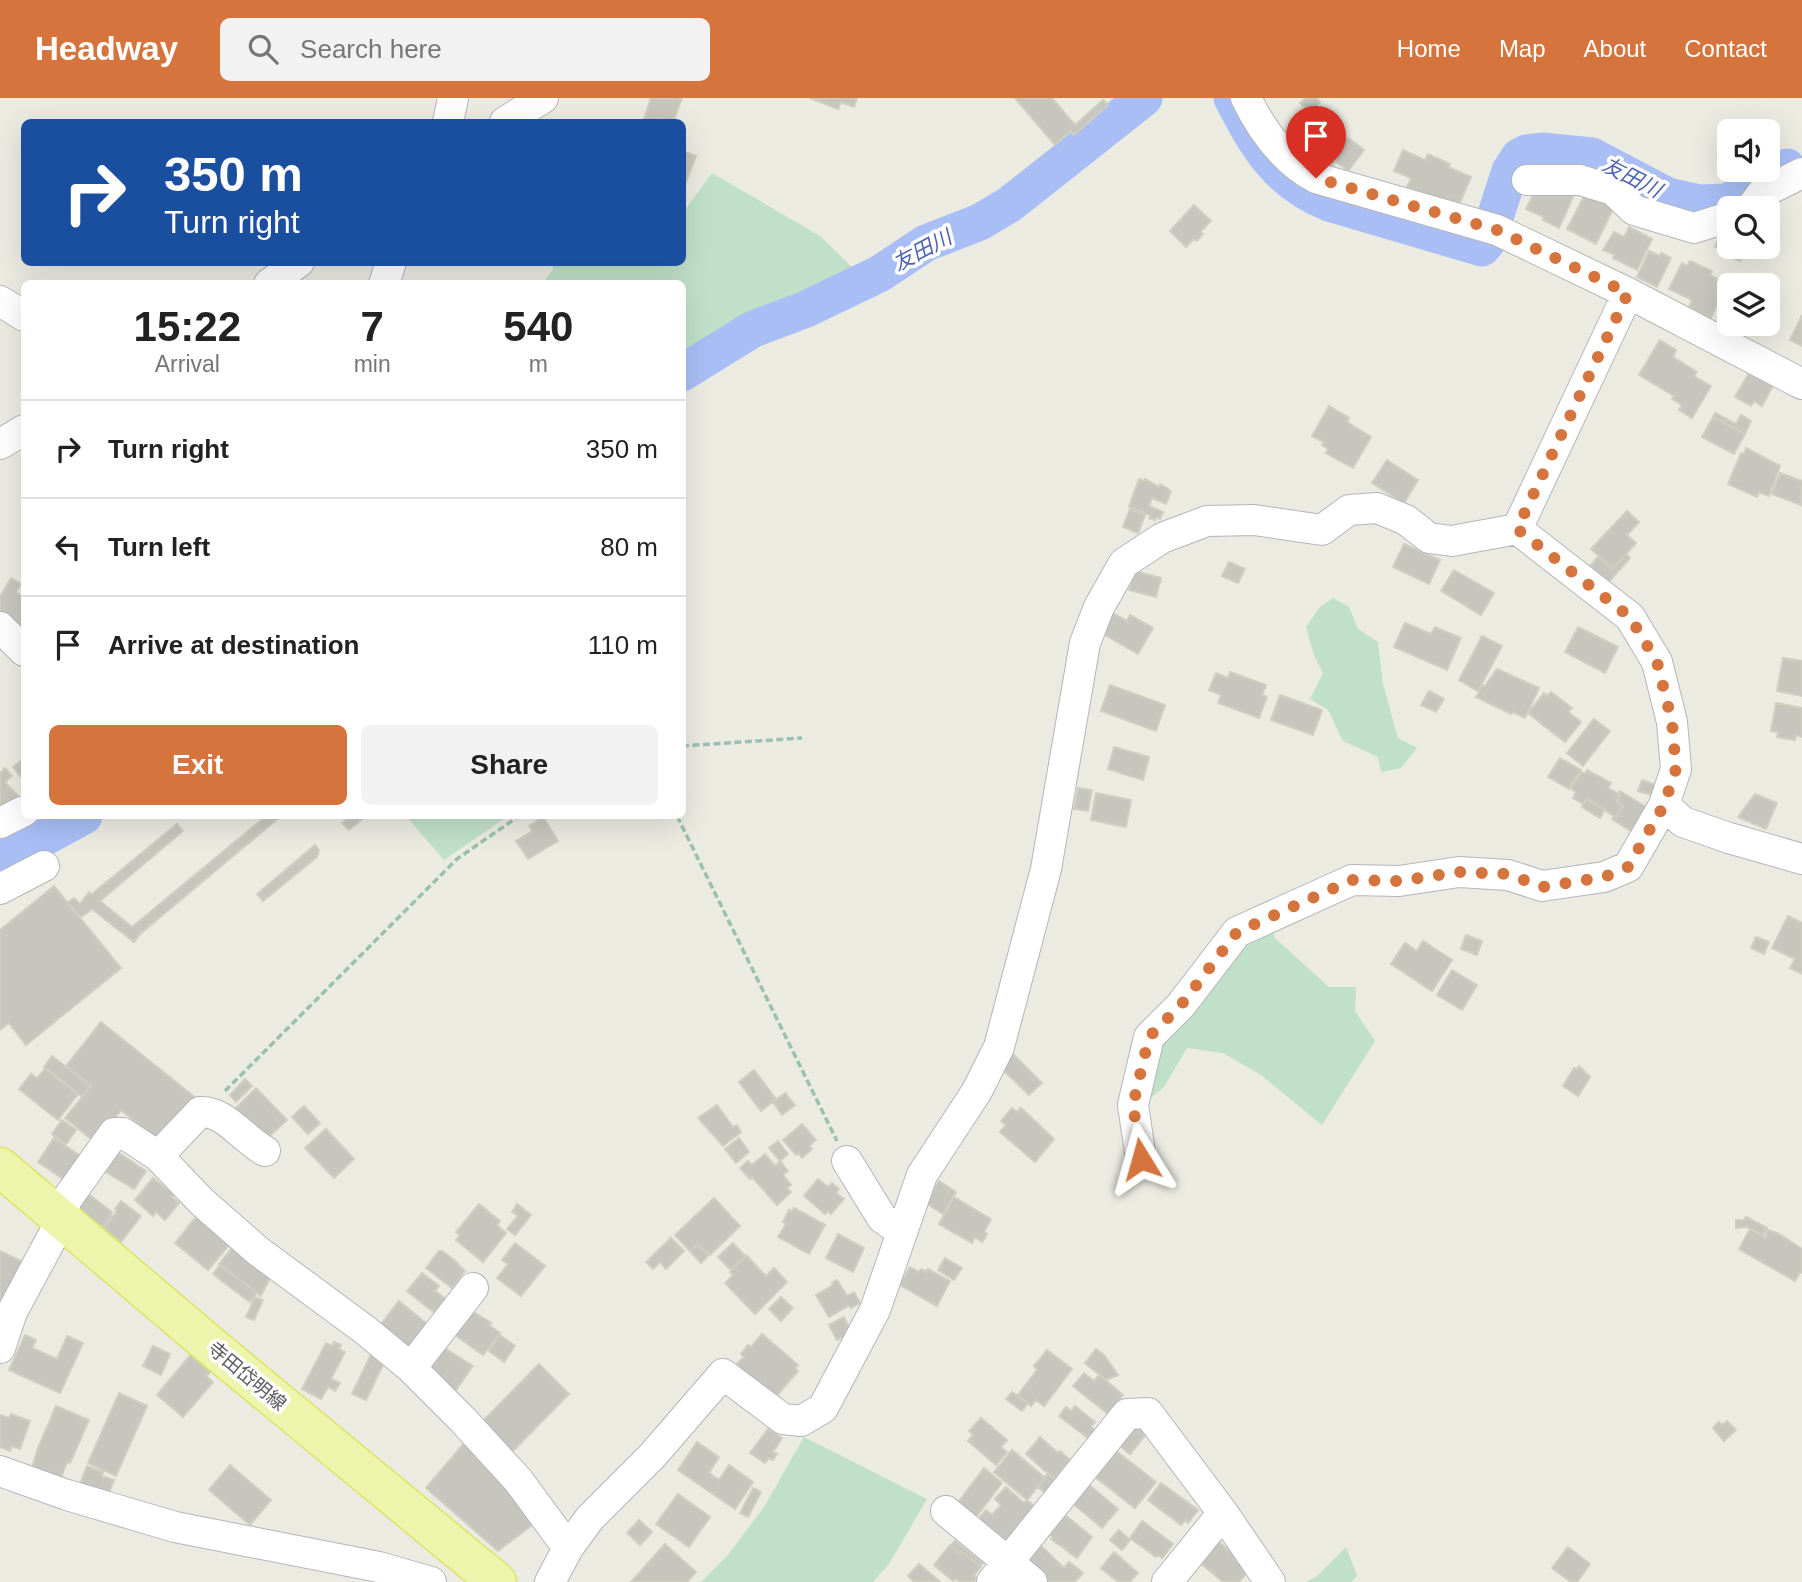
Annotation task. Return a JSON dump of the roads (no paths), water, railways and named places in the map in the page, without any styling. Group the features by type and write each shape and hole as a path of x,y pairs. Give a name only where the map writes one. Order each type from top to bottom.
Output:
{"main road":[{"name":"寺田岱明線","path":"0,1167 217,1351 497,1582"}],"street":[{"path":"449,119 453,98"},
{"path":"510,119 543,98"},
{"path":"1247,98 1260,126 1299,169 1316,178 1492,229 1628,293 1802,384"},
{"path":"1760,196 1802,173"},
{"path":"1527,180 1580,180 1613,190 1634,210 1694,228 1717,220"},
{"path":"274,280 294,266"},
{"path":"1517,529 1628,293"},
{"path":"0,301 21,314"},
{"path":"0,444 21,432"},
{"path":"550,1582 568,1548 590,1518 653,1455 723,1374 783,1419 801,1421 823,1408 875,1310 922,1175 977,1091 999,1047 1046,869 1085,643 1099,607 1124,563 1162,538 1207,521 1254,520 1322,530 1349,510 1377,508 1406,520 1429,538 1452,541 1517,529 1630,617 1657,662 1672,722 1676,769 1664,805 1628,867 1604,877 1542,887 1508,874 1459,872 1399,881 1352,880 1237,932 1181,1005 1149,1037 1133,1105 1141,1159"},
{"path":"1664,805 1683,822 1802,859"},
{"path":"0,823 21,812"},
{"path":"0,889 44,866"},
{"path":"158,1156 200,1112 208,1111 218,1115 254,1146 265,1151"},
{"path":"0,1348 12,1312 55,1232 67,1199 114,1133 123,1133 158,1156 202,1202 258,1251 365,1330 411,1368 518,1480 568,1548"},
{"path":"847,1161 882,1218 892,1225 904,1227"},
{"path":"411,1368 473,1287"},
{"path":"1000,1572 1126,1414 1148,1413 1223,1513 1270,1582"},
{"path":"0,1471 67,1495 175,1527 379,1567 431,1582"},
{"path":"946,1511 1000,1572 1032,1582"},
{"path":"1167,1582 1223,1513"}],"waterway":[{"name":"友田川","path":"686,371 753,329 804,310 879,274 926,243 980,222 1010,204 1144,98"},
{"name":"友田川","path":"1232,98 1250,132 1270,160 1295,184 1311,194 1329,203 1482,248 1487,242 1510,171 1519,157 1526,153 1542,151 1592,156 1668,196 1700,203 1727,202 1787,167"},
{"name":"友田川","path":"0,857 78,819"}]}
